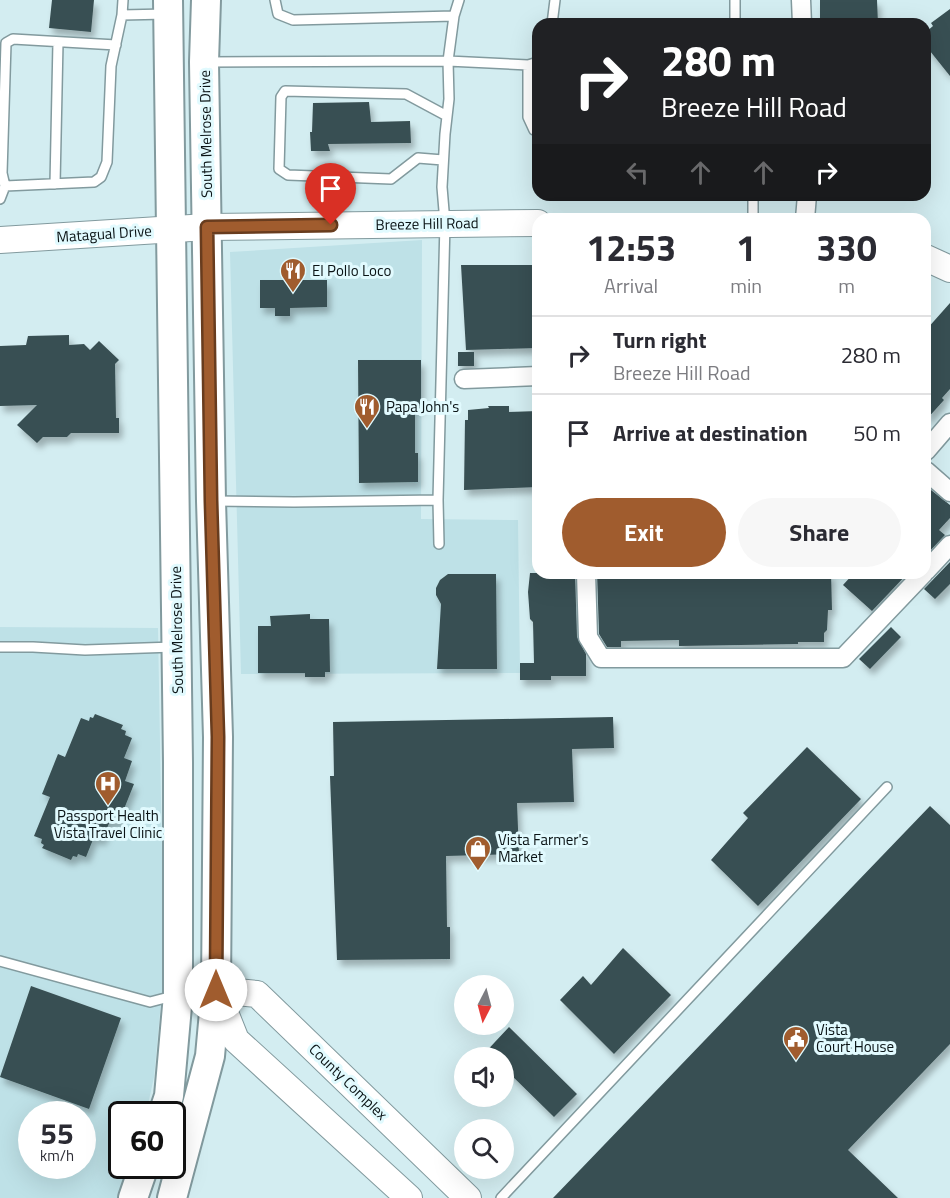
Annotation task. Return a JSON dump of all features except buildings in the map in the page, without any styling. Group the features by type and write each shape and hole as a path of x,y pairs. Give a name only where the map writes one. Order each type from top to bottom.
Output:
{"main road":[{"name":"South Melrose Drive","path":"172,1198 210,1056 216,990 218,737 211,501 204,62 206,0"},
{"name":"South Melrose Drive","path":"167,1101 178,995 177,647 168,7"},
{"path":"133,1198 140,1179"}],"street":[{"path":"801,0 802,18"},
{"name":"Breeze Hill Road","path":"207,227 532,223"},
{"name":"Matagual Drive","path":"0,240 207,227"},
{"path":"931,260 950,268"},
{"path":"464,379 532,376"},
{"path":"931,445 950,423"},
{"path":"931,475 950,492"},
{"path":"931,566 950,545"},
{"path":"586,579 588,637 601,658 843,658 918,579"},
{"path":"216,990 236,1040 410,1198"},
{"name":"County Complex","path":"178,995 216,990 257,994 468,1198"}],"lane":[{"path":"5,186 94,182 101,177 107,162 111,66 123,0"},
{"path":"275,0 278,14 293,20 454,16"},
{"path":"439,544 438,500 445,223 442,188 443,160 449,99 448,61 454,16 459,0"},
{"path":"553,18 555,0"},
{"path":"735,0 735,18"},
{"path":"122,15 168,7"},
{"path":"0,199 5,186 2,173 6,43 13,39 116,45"},
{"path":"55,184 58,42"},
{"path":"204,62 448,61 532,64"},
{"path":"528,65 528,117 532,126"},
{"path":"443,160 418,158 391,179 288,175 279,168 281,97 285,91 406,94 447,116"},
{"path":"211,501 438,500"},
{"path":"0,647 85,650 177,647"},
{"path":"501,1198 887,787"},
{"path":"0,961 150,1002 178,995"}],"shaded area":[{"path":"422,240 421,519 518,520 520,673 241,674 230,252"},
{"path":"0,627 158,628 164,970 154,1077 149,1101 108,1101 108,1179 127,1179 120,1198 0,1198"}],"place":[{"name":"El Pollo Loco","path":"293,294"},
{"name":"Papa John's","path":"367,430"},
{"name":"Passport Health Vista Travel Clinic","path":"108,807"},
{"name":"Vista Farmer's Market","path":"478,872"},
{"name":"Vista Court House","path":"796,1062"}],"route":[{"path":"216,990 218,737 211,501 207,227 331,225"}]}
